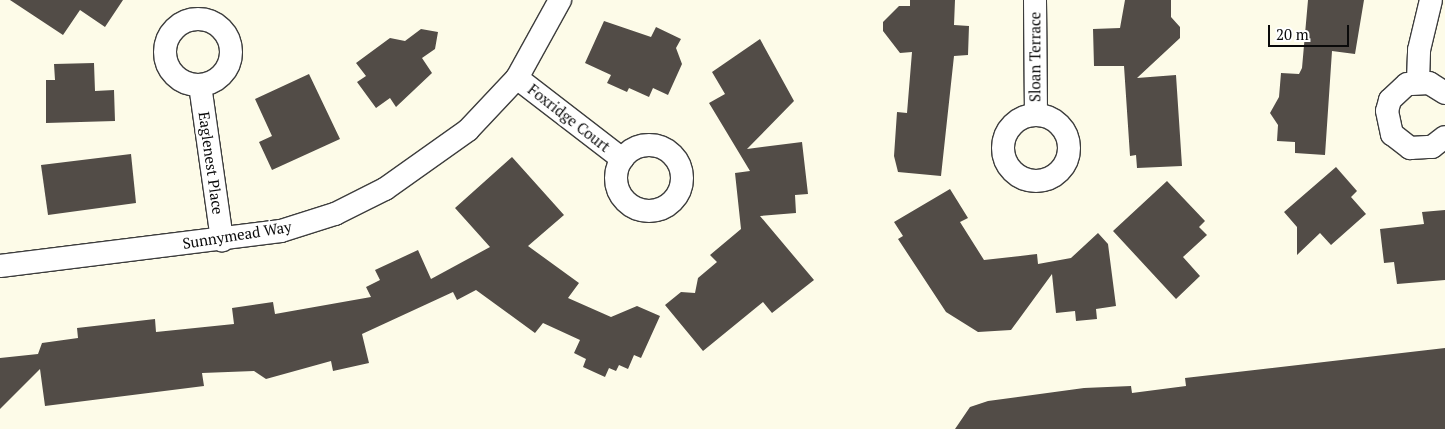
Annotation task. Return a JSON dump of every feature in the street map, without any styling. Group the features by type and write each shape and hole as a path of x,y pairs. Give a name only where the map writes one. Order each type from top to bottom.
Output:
{"street":[{"name":"Sunnymead Way","path":"0,266 222,240 281,231 335,214 385,189 468,130 517,78 560,0"},
{"name":"Sloan Terrace","path":"1035,0 1036,114"},
{"path":"1418,82 1419,50 1431,0"},
{"name":"Foxridge Court","path":"517,78 622,159"},
{"path":"1445,93 1418,82 1397,90 1390,100 1387,123 1392,134 1405,145 1422,149 1445,137"},
{"name":"Eaglenest Place","path":"200,86 222,240"}],"building":[{"path":"10,0 123,0 105,27 80,10 63,35"},
{"path":"910,0 955,0 954,25 969,26 968,55 954,56 941,176 898,172 894,156 897,112 907,113 912,52 900,53 883,31 883,22 899,6 910,6"},
{"path":"1125,0 1171,0 1171,17 1180,27 1180,38 1137,78 1176,75 1182,166 1137,168 1136,155 1130,156 1124,66 1094,66 1093,29 1120,28"},
{"path":"1308,0 1364,0 1355,54 1332,51 1325,155 1295,153 1295,142 1277,141 1278,125 1270,113 1279,97 1281,73 1299,74 1302,68"},
{"path":"604,21 651,37 656,27 681,39 676,48 682,64 668,95 653,88 649,97 629,88 627,92 607,83 611,75 585,63"},
{"path":"421,29 438,32 435,49 422,58 432,73 396,107 390,98 376,108 357,82 366,76 356,63 390,38 405,41"},
{"path":"760,39 794,101 747,149 802,142 808,194 795,195 796,213 760,216 814,280 772,313 763,302 703,351 665,305 681,292 695,293 698,278 717,262 710,255 741,229 735,173 750,171 709,103 725,94 712,72"},
{"path":"94,63 95,91 114,90 115,121 46,123 46,80 55,80 54,64"},
{"path":"309,74 340,139 272,170 259,142 272,136 255,99"},
{"path":"131,154 136,203 48,215 41,165"},
{"path":"512,157 564,215 528,246 579,283 568,298 611,317 637,306 660,316 641,358 634,355 628,369 619,365 616,371 609,368 605,377 583,367 586,359 574,353 580,340 543,323 535,333 476,290 457,300 453,292 362,334 369,363 333,371 331,361 266,379 254,371 202,373 204,386 45,406 40,369 0,409 0,358 38,354 42,343 78,338 77,328 155,319 156,332 234,324 232,308 273,302 275,314 371,297 366,287 380,280 375,270 418,250 431,279 490,247 455,208"},
{"path":"1336,167 1357,191 1351,197 1366,214 1331,245 1320,233 1297,255 1297,227 1284,212"},
{"path":"1167,181 1205,221 1199,227 1207,235 1183,257 1200,276 1176,299 1113,231"},
{"path":"950,189 968,218 960,222 984,260 1037,254 1038,264 1071,258 1098,233 1108,244 1116,306 1096,309 1097,319 1076,321 1075,311 1056,313 1052,274 1011,330 978,332 946,312 898,239 903,236 894,222"},
{"path":"1445,210 1445,280 1397,284 1394,262 1384,263 1380,229 1424,224 1422,212"},
{"path":"1445,348 1445,429 955,429 970,407 988,401 1084,388 1131,386 1132,393 1186,386 1185,378"}]}
